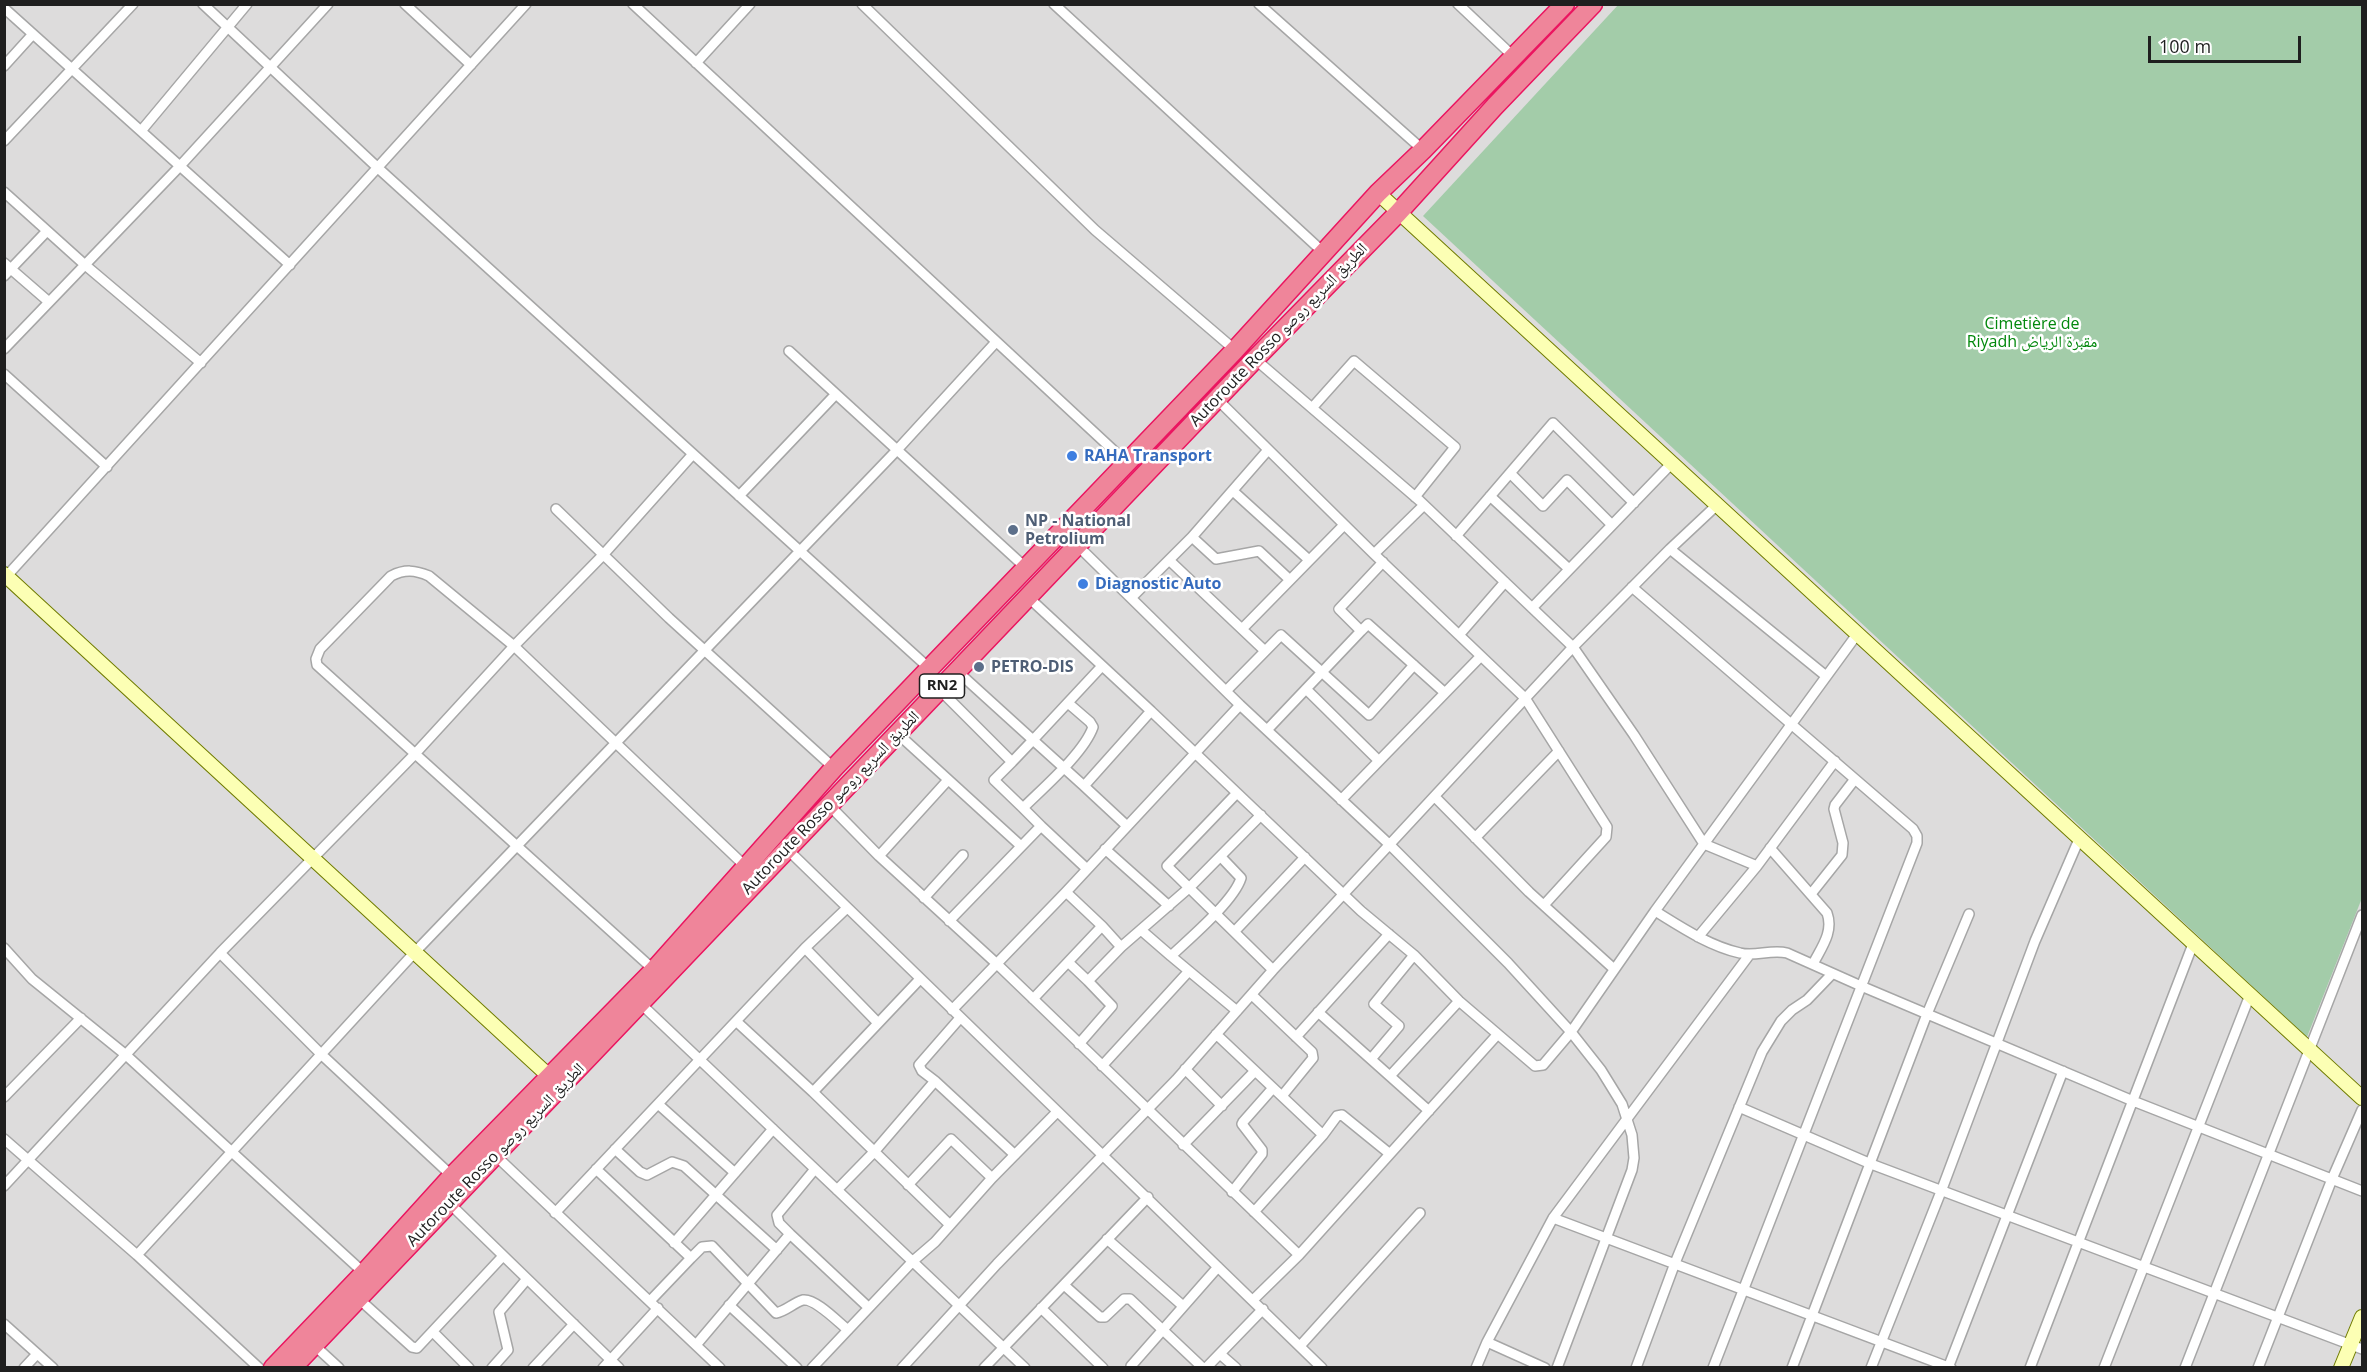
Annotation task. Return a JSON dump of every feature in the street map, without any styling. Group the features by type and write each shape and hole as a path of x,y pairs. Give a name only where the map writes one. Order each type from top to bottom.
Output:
{"highway":[{"name":"Autoroute Rosso الطريق السريع روصو","path":"273,1368 452,1176 654,970 834,768 1235,350 1378,193 1565,4"},
{"name":"Autoroute Rosso الطريق السريع روصو","path":"292,1368 1255,359 1398,213 1495,106 1593,4"}],"street":[{"path":"4,141 133,4"},
{"path":"203,4 378,168 930,669"},
{"path":"141,131 247,4"},
{"path":"4,349 180,166 328,4"},
{"path":"405,4 471,65"},
{"path":"526,4 107,467 5,576 550,1077"},
{"path":"633,4 1126,462"},
{"path":"696,63 750,4"},
{"path":"862,4 1087,222 1235,350"},
{"path":"1054,4 1323,252"},
{"path":"1259,4 1423,150"},
{"path":"1458,4 1514,57"},
{"path":"4,8 290,266"},
{"path":"4,66 33,34"},
{"path":"4,192 84,264 201,363"},
{"path":"1378,193 2362,1098"},
{"path":"47,231 7,270 49,302"},
{"path":"137,1255 415,952 617,744 704,650 897,450 996,342"},
{"path":"789,351 1026,568"},
{"path":"1255,359 1424,505 1573,647 1616,708 1704,844 1757,866"},
{"path":"1312,408 1354,361 1455,447 1415,497"},
{"path":"4,374 107,467"},
{"path":"739,496 836,394"},
{"path":"1217,399 1344,525 1525,698 1607,827 1605,837 1544,905"},
{"path":"1456,536 1553,423 1634,503"},
{"path":"1131,598 1192,537 1268,450"},
{"path":"4,1186 30,1161 220,953 414,754 514,646 603,555 693,454"},
{"path":"1532,608 1672,463"},
{"path":"1510,473 1543,506 1566,480 1612,525"},
{"path":"1233,491 1309,560"},
{"path":"1490,496 1569,569"},
{"path":"1374,554 1424,505"},
{"path":"902,1368 997,1264 1185,1069 1273,970 1573,647 1670,549 1718,505"},
{"path":"556,509 704,650 834,768"},
{"path":"1242,629 1344,525"},
{"path":"1192,537 1216,559 1259,551 1290,580"},
{"path":"1077,545 1240,705 1390,846 1508,963 1571,1032 1615,1090 1628,1118 1634,1158 1632,1170 1605,1236 1557,1368"},
{"path":"1670,549 1826,676"},
{"path":"1169,560 1265,651"},
{"path":"1360,631 1339,609 1383,562"},
{"path":"654,970 317,665 316,659 320,649 391,576 401,571 416,570 429,576 514,646 745,866"},
{"path":"1459,635 1505,582"},
{"path":"1632,588 1913,829 1917,836 1917,843 1713,1368"},
{"path":"1028,597 1414,956 1459,1001 1535,1066 1543,1065 1571,1032 1655,910 1858,633"},
{"path":"1267,730 1368,624 1445,693"},
{"path":"1227,691 1281,635 1369,715 1414,665"},
{"path":"1341,800 1481,656"},
{"path":"1087,869 994,780 1102,666"},
{"path":"957,671 1127,826"},
{"path":"939,689 1012,762"},
{"path":"1306,689 1378,762"},
{"path":"1023,808 1064,768 1093,728 1090,722 1068,703"},
{"path":"952,1010 1066,892 1240,705"},
{"path":"1084,786 1151,711"},
{"path":"897,733 1021,846"},
{"path":"1475,838 1559,751"},
{"path":"1698,937 1757,866 1834,761"},
{"path":"1811,894 1842,855 1842,843 1834,809 1855,779"},
{"path":"879,856 948,780"},
{"path":"1237,793 1167,866 1273,970"},
{"path":"1435,797 1544,905 1614,969"},
{"path":"829,805 879,856 997,964 1299,1255"},
{"path":"1088,981 1121,947 1190,887 1261,815"},
{"path":"949,921 1041,826"},
{"path":"1871,1368 1942,1189 2034,941 2080,837"},
{"path":"1770,848 1827,913 1830,931 1813,964"},
{"path":"787,849 1322,1368"},
{"path":"1105,849 1169,906"},
{"path":"924,898 963,855"},
{"path":"1171,956 1239,886 1241,878 1221,857"},
{"path":"1235,931 1305,857"},
{"path":"1066,892 1121,947"},
{"path":"555,1213 805,948 847,908"},
{"path":"1655,910 1698,937 1741,954 1777,951 1813,964 2133,1101 2362,1191"},
{"path":"1792,1368 1927,1014 1969,914"},
{"path":"2185,1368 2362,915"},
{"path":"1033,999 1102,926"},
{"path":"1141,930 1237,1011"},
{"path":"1296,1037 1389,934"},
{"path":"2352,942 2362,947"},
{"path":"2030,1368 2193,944"},
{"path":"4,948 32,979 126,1055 364,1273"},
{"path":"805,948 878,1023"},
{"path":"220,953 322,1055 452,1176"},
{"path":"1476,1368 1487,1342 1553,1218 1750,954"},
{"path":"1371,1059 1399,1026 1374,1004 1414,956"},
{"path":"1068,962 1112,1006 1079,1044"},
{"path":"1102,1066 1189,971"},
{"path":"1636,1368 1675,1263 1762,1053 1781,1021 1807,1000 1832,974"},
{"path":"813,1092 920,979"},
{"path":"1252,995 1312,1052 1313,1058 1282,1096"},
{"path":"2104,1368 2250,995"},
{"path":"1390,1077 1459,1001"},
{"path":"641,1004 1025,1368"},
{"path":"1318,1012 1429,1110"},
{"path":"4,1097 81,1018"},
{"path":"960,1018 919,1065 922,1071 1015,1155"},
{"path":"736,1022 813,1092 950,1225"},
{"path":"1216,1034 1323,1135"},
{"path":"1253,1300 1299,1255 1497,1035"},
{"path":"1185,1069 1222,1106"},
{"path":"1183,1145 1255,1071"},
{"path":"1553,1218 1949,1367 2063,1071"},
{"path":"837,1190 874,1152 935,1081"},
{"path":"1232,1192 1262,1154 1262,1150 1242,1124 1273,1088"},
{"path":"658,1104 735,1173"},
{"path":"1739,1107 1871,1164 2357,1347"},
{"path":"2258,1368 2332,1179 2362,1110"},
{"path":"812,1368 1057,1112"},
{"path":"1254,1212 1323,1135 1337,1116 1342,1115 1390,1154"},
{"path":"674,1243 773,1129"},
{"path":"4,1139 137,1255 259,1368"},
{"path":"908,1185 951,1139 992,1178"},
{"path":"615,1149 640,1172 647,1175 672,1162 684,1166 777,1250"},
{"path":"495,1155 720,1368"},
{"path":"815,1168 777,1215 779,1223 868,1307"},
{"path":"596,1169 691,1258"},
{"path":"984,1368 1148,1197"},
{"path":"449,1203 619,1368"},
{"path":"1300,1346 1420,1213"},
{"path":"696,1345 790,1234"},
{"path":"1107,1239 1183,1306"},
{"path":"603,1368 702,1247 712,1246 776,1313 802,1300 809,1300 848,1330"},
{"path":"359,1299 414,1348 423,1343 503,1256"},
{"path":"1131,1367 1218,1267"},
{"path":"492,1368 508,1350 499,1312 527,1279"},
{"path":"1064,1285 1101,1317 1105,1317 1127,1298 1205,1368 1263,1309"},
{"path":"729,1305 797,1368"},
{"path":"1041,1308 1104,1368"},
{"path":"2341,1368 2357,1347 2362,1317"},
{"path":"4,1324 53,1368"},
{"path":"533,1368 574,1324"},
{"path":"433,1332 469,1368"},
{"path":"1487,1342 1545,1368"},
{"path":"314,1345 339,1368"},
{"path":"24,1368 37,1353"},
{"path":"1220,1354 1236,1368"}],"shaded area":[{"path":"5,5 2362,5 2362,1367 5,1367"}],"green space":[{"name":"Cimetière de Riyadh مقبرة الرياض","path":"1619,4 2362,5 2362,898 2307,1037 1423,216"}],"place":[{"name":"RAHA Transport","path":"1072,456"},
{"name":"NP - National Petrolium","path":"1013,530"},
{"name":"Diagnostic Auto","path":"1083,584"},
{"name":"PETRO-DIS","path":"979,667"}]}
